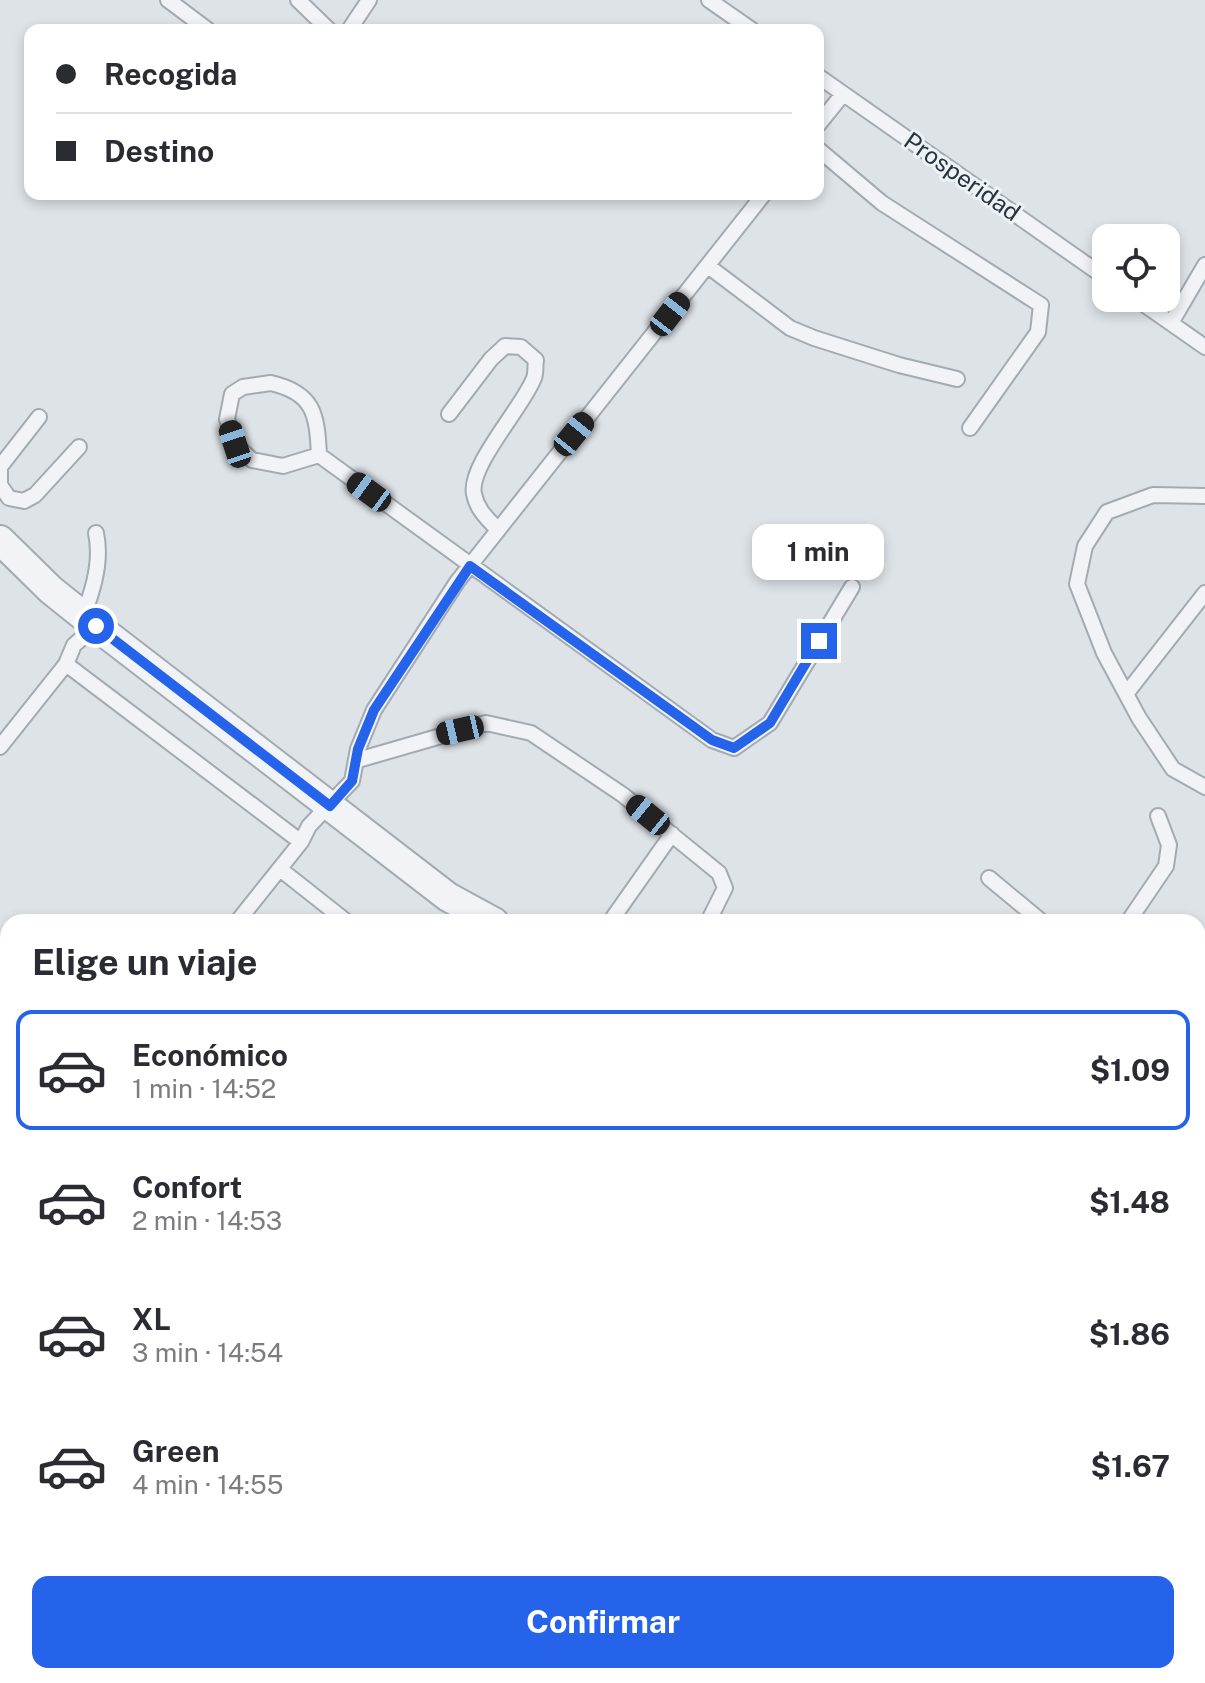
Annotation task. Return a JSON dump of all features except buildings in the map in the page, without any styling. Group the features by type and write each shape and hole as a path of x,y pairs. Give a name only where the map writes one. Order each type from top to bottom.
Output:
{"street":[{"path":"0,540 51,590 89,620 448,897 479,914"}],"lane":[{"path":"168,0 200,24"},
{"path":"298,0 323,24"},
{"path":"353,24 369,0"},
{"path":"709,0 743,24"},
{"name":"Prosperidad","path":"824,80 1092,268"},
{"path":"824,118 843,94"},
{"path":"824,154 882,203 1041,305 1038,332 970,428"},
{"path":"243,914 301,842 309,826 352,781 358,749 374,710 470,566 759,200"},
{"path":"1171,323 1205,265"},
{"path":"708,266 790,328 899,365 957,379"},
{"path":"1155,312 1205,347"},
{"path":"449,414 491,359 505,346 521,347 536,360 535,376 527,392 477,473 473,491 479,509 498,530"},
{"path":"271,383 294,388 309,404 318,432 319,455 283,466 252,460 235,444 227,419 232,394 243,387 271,383"},
{"path":"39,417 0,467 0,485 5,504 24,501 35,495 79,447"},
{"path":"319,455 712,740 734,748 770,723 852,587"},
{"path":"1205,496 1153,495 1107,512 1085,546 1077,584 1104,653 1139,718 1173,769 1205,787"},
{"path":"0,747 66,664 89,620 99,546 96,533"},
{"path":"1126,694 1205,593"},
{"path":"66,664 301,842"},
{"path":"358,760 486,723 531,733 623,795 723,879 725,888 712,914"},
{"path":"1133,914 1166,866 1169,845 1158,816"},
{"path":"616,914 672,834"},
{"path":"280,869 337,914"},
{"path":"989,878 1032,914"}],"route":[{"path":"96,626 330,806 352,781 358,749 374,710 470,566 712,740 734,748 770,723 819,641"}]}
